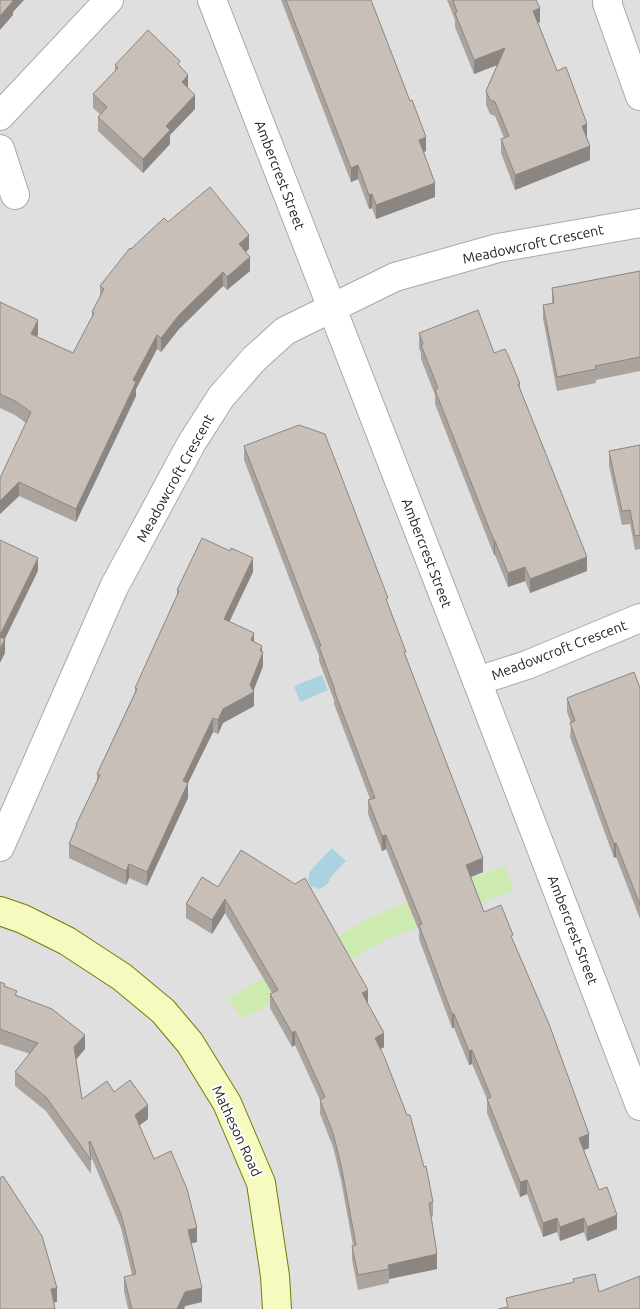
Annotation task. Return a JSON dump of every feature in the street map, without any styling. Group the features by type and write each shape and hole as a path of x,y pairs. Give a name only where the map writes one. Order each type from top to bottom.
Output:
{"street":[{"path":"0,116 109,0"},
{"name":"Ambercrest Street","path":"212,0 640,1106"},
{"path":"608,0 607,3 640,96"},
{"path":"0,149 15,195"},
{"name":"Meadowcroft Crescent","path":"0,848 114,588 191,444 221,397 254,359 286,331 395,277 498,248 640,223"},
{"name":"Meadowcroft Crescent","path":"477,681 527,665 640,618"},
{"name":"Matheson Road","path":"0,911 23,919 67,941 122,976 163,1011 190,1043 227,1103 261,1183 275,1276 277,1309"}],"shaded area":[{"path":"0,0 640,0 640,1309 0,1309"}],"green space":[{"path":"505,866 514,890 385,940 243,1019 227,999 373,916"}],"water":[{"path":"322,675 328,690 300,702 294,686"},
{"path":"332,848 346,861 326,885 318,889 311,886 308,880 310,871"}],"building":[{"path":"0,0 13,1 0,16"},
{"path":"286,0 371,0 426,137 419,140 435,183 376,205 372,194 369,195 358,165 351,168"},
{"path":"453,0 536,0 540,8 533,11 557,71 566,67 587,124 582,126 590,146 515,175 501,139 509,136 495,102 490,100 486,91 505,48 474,60 455,13 457,12"},
{"path":"148,30 180,61 178,64 188,75 182,82 195,95 166,126 170,130 143,159 98,117 107,107 93,94 118,68 115,65"},
{"path":"210,187 249,235 239,244 250,257 227,277 223,272 179,315 161,338 157,335 133,380 136,382 76,509 19,482 0,501 0,478 31,412 0,394 0,302 38,320 31,334 73,353 104,289 100,286 130,248 164,218 168,222"},
{"path":"640,271 640,357 595,366 596,369 557,377 543,305 554,303 552,288"},
{"path":"478,310 494,353 505,349 509,357 587,557 530,579 525,567 508,573 435,390 438,388 421,345 423,344 419,333"},
{"path":"299,425 325,434 388,598 386,599 406,652 404,652 483,858 466,865 484,912 501,905 513,935 511,936 549,1024 589,1134 579,1138 599,1190 607,1187 617,1215 587,1227 584,1218 560,1227 557,1218 543,1223 527,1180 520,1182 487,1099 491,1097 472,1050 469,1051 454,1014 452,1014 419,925 422,924 386,835 382,836 368,800 375,798 334,690 319,647 321,646 244,446"},
{"path":"640,445 640,535 635,536 630,510 622,511 609,451"},
{"path":"202,538 230,551 231,548 253,558 224,619 254,633 251,640 262,646 260,651 263,652 250,685 254,692 223,709 218,720 213,718 183,781 188,783 147,872 129,864 126,871 69,844 100,775 97,774 137,689 135,688 179,591 177,590"},
{"path":"0,540 38,558 0,635"},
{"path":"0,637 5,639 0,649"},
{"path":"634,672 640,688 640,905 616,843 614,844 570,723 575,721 567,698"},
{"path":"241,850 295,884 305,878 368,990 362,993 384,1033 375,1038 407,1115 410,1115 424,1167 426,1166 433,1202 429,1203 437,1254 388,1265 389,1269 358,1275 352,1246 356,1245 341,1165 333,1133 320,1100 325,1097 295,1031 292,1033 270,994 278,990 225,899 212,920 186,904 202,877 218,887"},
{"path":"0,982 5,984 4,986 17,991 15,995 52,1009 85,1035 74,1047 82,1099 107,1081 114,1092 130,1080 148,1105 135,1115 154,1159 171,1151 187,1189 197,1228 188,1230 202,1288 185,1292 177,1309 132,1309 124,1277 136,1274 121,1214 90,1141 91,1160 46,1097 15,1072 38,1043 0,1029"},
{"path":"3,1176 42,1236 57,1288 51,1289 55,1309 0,1309 0,1178"},
{"path":"595,1274 599,1292 640,1276 640,1309 498,1309 508,1307 506,1298 574,1282 573,1279"}]}
